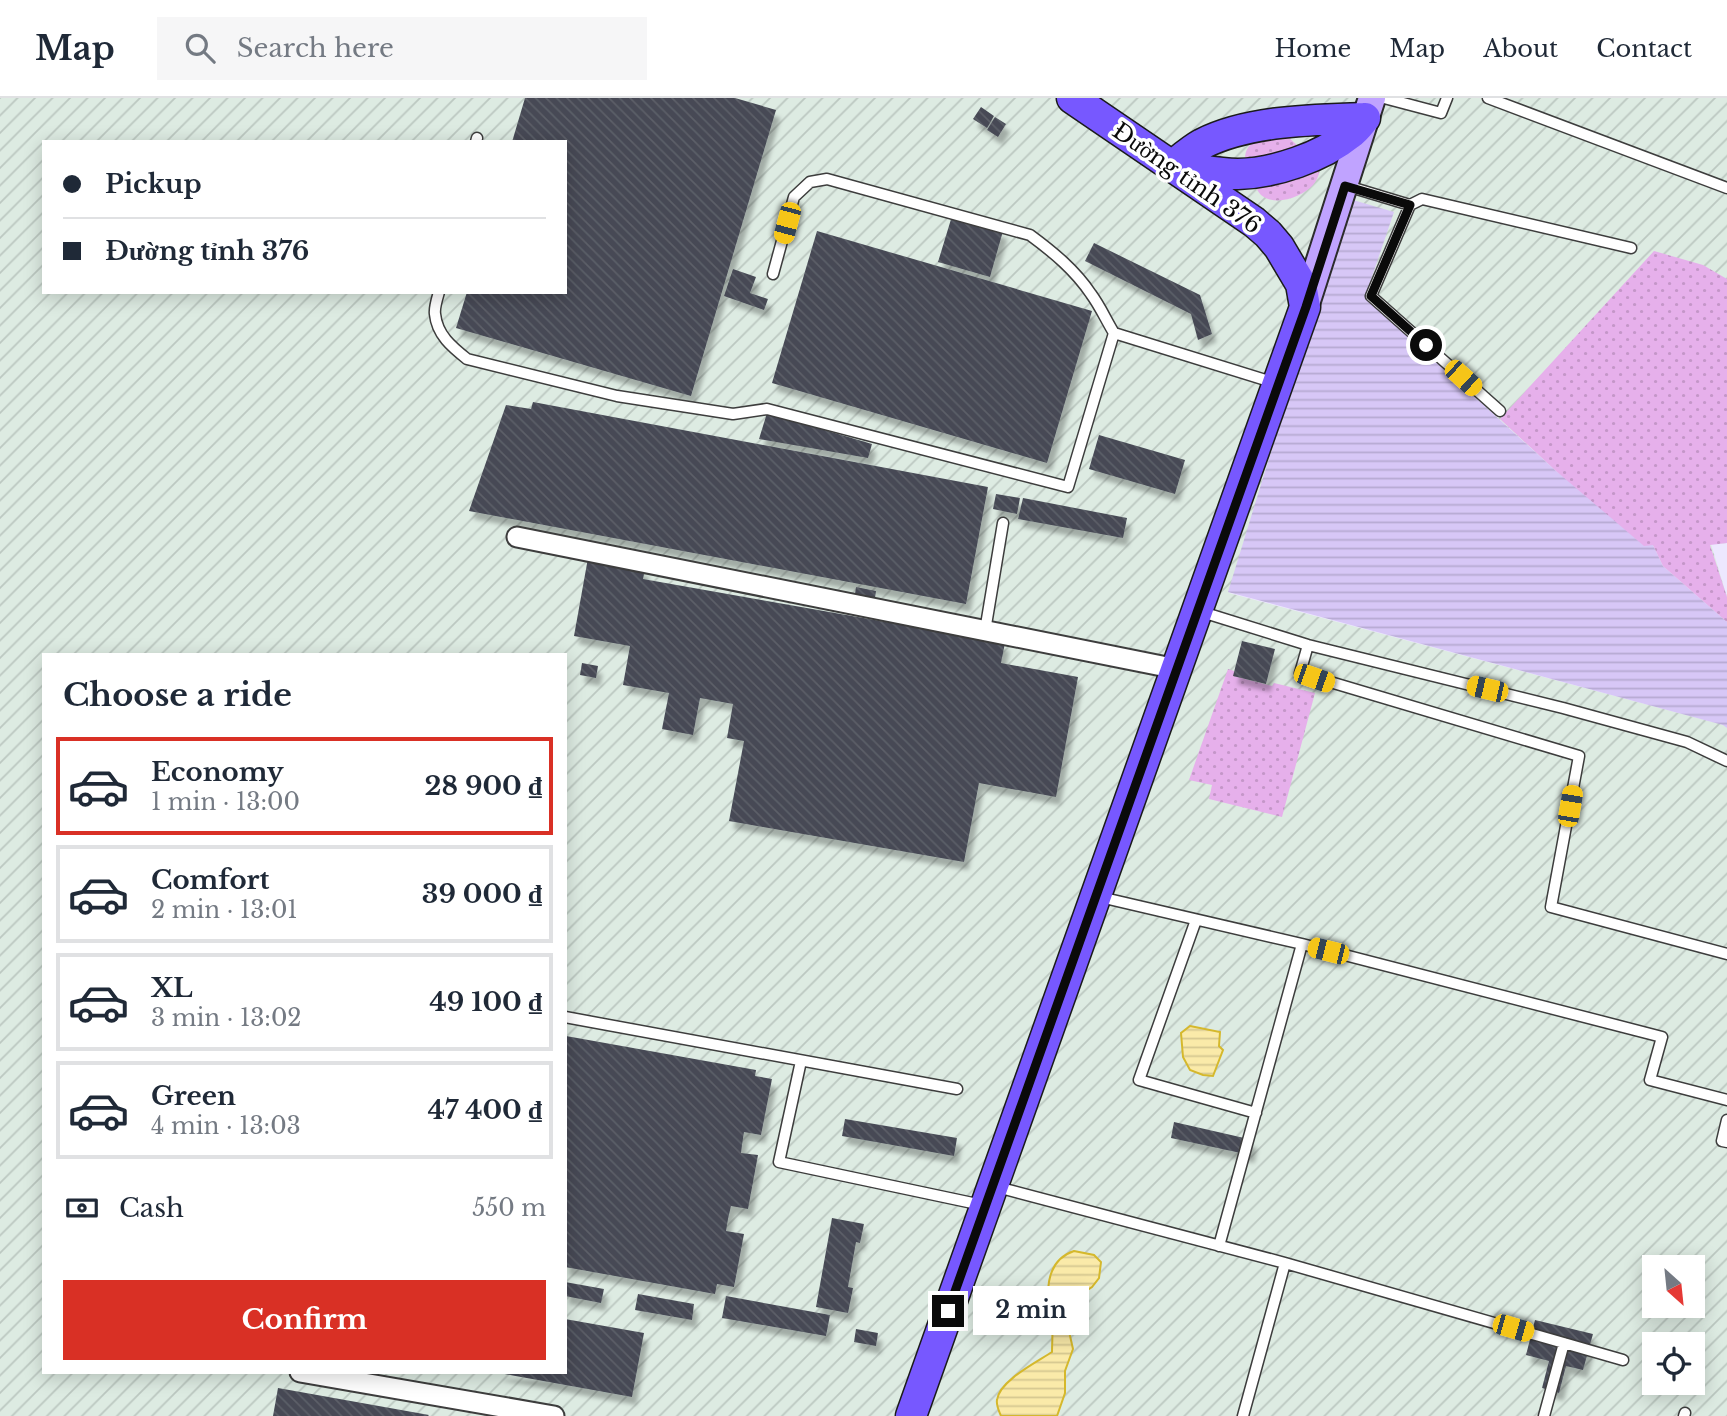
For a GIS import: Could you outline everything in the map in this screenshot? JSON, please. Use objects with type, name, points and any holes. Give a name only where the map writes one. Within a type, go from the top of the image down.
[{"type":"main road","name":"Đường tỉnh 376","points":[[1072,98],[1255,222],[1279,247],[1301,284],[1306,307]]},
{"type":"main road","points":[[1171,167],[1239,174],[1282,166],[1307,158],[1351,134],[1374,105]]},
{"type":"main road","points":[[1171,167],[1201,145],[1229,133],[1311,120],[1374,105]]},
{"type":"main road","points":[[911,1416],[1306,307],[1374,105]]},
{"type":"street","points":[[517,537],[1177,669]]},
{"type":"street","points":[[312,1374],[554,1416]]},
{"type":"lane","points":[[1374,105],[1441,113],[1447,98]]},
{"type":"lane","points":[[1488,98],[1727,188]]},
{"type":"lane","points":[[773,274],[794,197],[810,182],[827,179],[1030,235],[1052,251],[1079,278],[1114,333],[1278,384]]},
{"type":"lane","points":[[1345,186],[1410,205],[1422,200],[1631,248]]},
{"type":"lane","points":[[1410,205],[1371,296],[1500,411]]},
{"type":"lane","points":[[439,294],[434,313],[441,333],[451,346],[467,359],[617,396],[733,414],[767,409],[1068,487],[1114,333]]},
{"type":"lane","points":[[985,631],[1003,523]]},
{"type":"lane","points":[[1198,610],[1308,645],[1594,716],[1687,742],[1727,761]]},
{"type":"lane","points":[[1308,645],[1300,673],[1579,756],[1551,907],[1727,954]]},
{"type":"lane","points":[[1096,897],[1302,944],[1662,1037],[1650,1080],[1727,1100]]},
{"type":"lane","points":[[1196,919],[1139,1080],[1255,1113]]},
{"type":"lane","points":[[1219,1246],[1302,944]]},
{"type":"lane","points":[[567,1017],[957,1089]]},
{"type":"lane","points":[[801,1061],[779,1162],[989,1196],[1219,1246],[1623,1360]]},
{"type":"lane","points":[[1727,1120],[1722,1140],[1727,1142]]},
{"type":"lane","points":[[1243,1416],[1285,1263]]},
{"type":"lane","points":[[1544,1416],[1564,1343]]},
{"type":"shaded area","points":[[0,98],[1727,98],[1727,543],[1711,544],[1727,597],[1727,622],[1663,566],[1653,545],[1644,546],[1556,471],[1364,296],[1394,212],[1229,593],[1724,725],[1727,728],[1727,1416],[0,1416]]},
{"type":"shaded area","points":[[1288,137],[1298,146],[1259,159],[1245,158],[1246,151],[1255,142],[1267,138]]},
{"type":"shaded area","points":[[1321,164],[1313,185],[1288,199],[1267,199],[1255,185]]},
{"type":"shaded area","points":[[1353,200],[1394,212],[1365,297],[1556,471],[1653,545],[1663,566],[1727,622],[1727,728],[1228,592],[1329,263]]},
{"type":"shaded area","points":[[1654,251],[1703,265],[1727,279],[1727,543],[1710,545],[1727,597],[1727,622],[1663,566],[1653,545],[1644,546],[1500,419]]},
{"type":"shaded area","points":[[1228,669],[1234,671],[1234,676],[1315,693],[1282,817],[1209,799],[1212,785],[1189,780]]},
{"type":"shaded area","points":[[1190,1026],[1220,1032],[1219,1046],[1223,1050],[1213,1076],[1190,1070],[1183,1057],[1181,1033]]},
{"type":"shaded area","points":[[1074,1251],[1094,1255],[1101,1262],[1099,1278],[1067,1310],[1073,1349],[1065,1371],[1065,1393],[1057,1416],[1001,1416],[997,1400],[1004,1386],[1052,1352],[1049,1281],[1060,1260]]},
{"type":"building","points":[[525,98],[735,98],[776,110],[691,396],[456,328],[466,294],[567,294],[567,140],[513,140]]},
{"type":"building","points":[[981,107],[994,116],[987,128],[973,119]]},
{"type":"building","points":[[995,117],[1006,124],[998,137],[987,130]]},
{"type":"building","points":[[952,216],[1003,231],[990,277],[938,262]]},
{"type":"building","points":[[817,231],[1092,311],[1047,463],[772,383]]},
{"type":"building","points":[[1094,243],[1200,295],[1212,334],[1198,340],[1191,314],[1085,261]]},
{"type":"building","points":[[733,269],[756,277],[750,293],[768,299],[764,310],[724,296]]},
{"type":"building","points":[[533,402],[988,487],[966,604],[469,511],[506,405],[531,409]]},
{"type":"building","points":[[767,413],[872,444],[868,458],[759,439]]},
{"type":"building","points":[[1099,435],[1185,460],[1175,494],[1089,469]]},
{"type":"building","points":[[996,494],[1020,498],[1017,514],[993,509]]},
{"type":"building","points":[[1023,498],[1127,518],[1123,538],[1018,519]]},
{"type":"building","points":[[588,558],[645,569],[643,579],[1005,643],[1001,663],[1078,677],[1056,797],[979,783],[964,862],[729,821],[744,741],[727,738],[733,704],[700,698],[693,735],[662,729],[669,693],[623,685],[630,646],[574,636]]},
{"type":"building","points":[[856,587],[876,591],[875,598],[855,594]]},
{"type":"building","points":[[1242,641],[1275,649],[1266,684],[1233,676]]},
{"type":"building","points":[[582,663],[598,666],[596,678],[580,675]]},
{"type":"building","points":[[567,1036],[756,1070],[755,1076],[772,1079],[761,1135],[744,1132],[741,1153],[758,1155],[748,1209],[731,1206],[728,1219],[726,1231],[744,1234],[734,1287],[717,1284],[715,1294],[567,1267]]},
{"type":"building","points":[[845,1119],[957,1138],[954,1156],[842,1136]]},
{"type":"building","points":[[1174,1122],[1253,1140],[1250,1155],[1171,1138]]},
{"type":"building","points":[[832,1218],[864,1224],[860,1243],[856,1242],[848,1287],[853,1288],[848,1313],[816,1307]]},
{"type":"building","points":[[567,1282],[604,1289],[601,1303],[567,1296]]},
{"type":"building","points":[[638,1294],[694,1304],[692,1320],[635,1310]]},
{"type":"building","points":[[726,1296],[830,1315],[826,1336],[722,1318]]},
{"type":"building","points":[[567,1319],[644,1333],[632,1397],[505,1374],[567,1374]]},
{"type":"building","points":[[1535,1320],[1593,1334],[1583,1370],[1566,1366],[1559,1393],[1542,1388],[1549,1361],[1526,1355]]},
{"type":"building","points":[[856,1329],[878,1333],[876,1346],[854,1342]]},
{"type":"building","points":[[278,1388],[429,1415],[273,1416]]},
{"type":"route","points":[[948,1311],[1306,307],[1345,186],[1410,205],[1371,296],[1426,345]]}]
